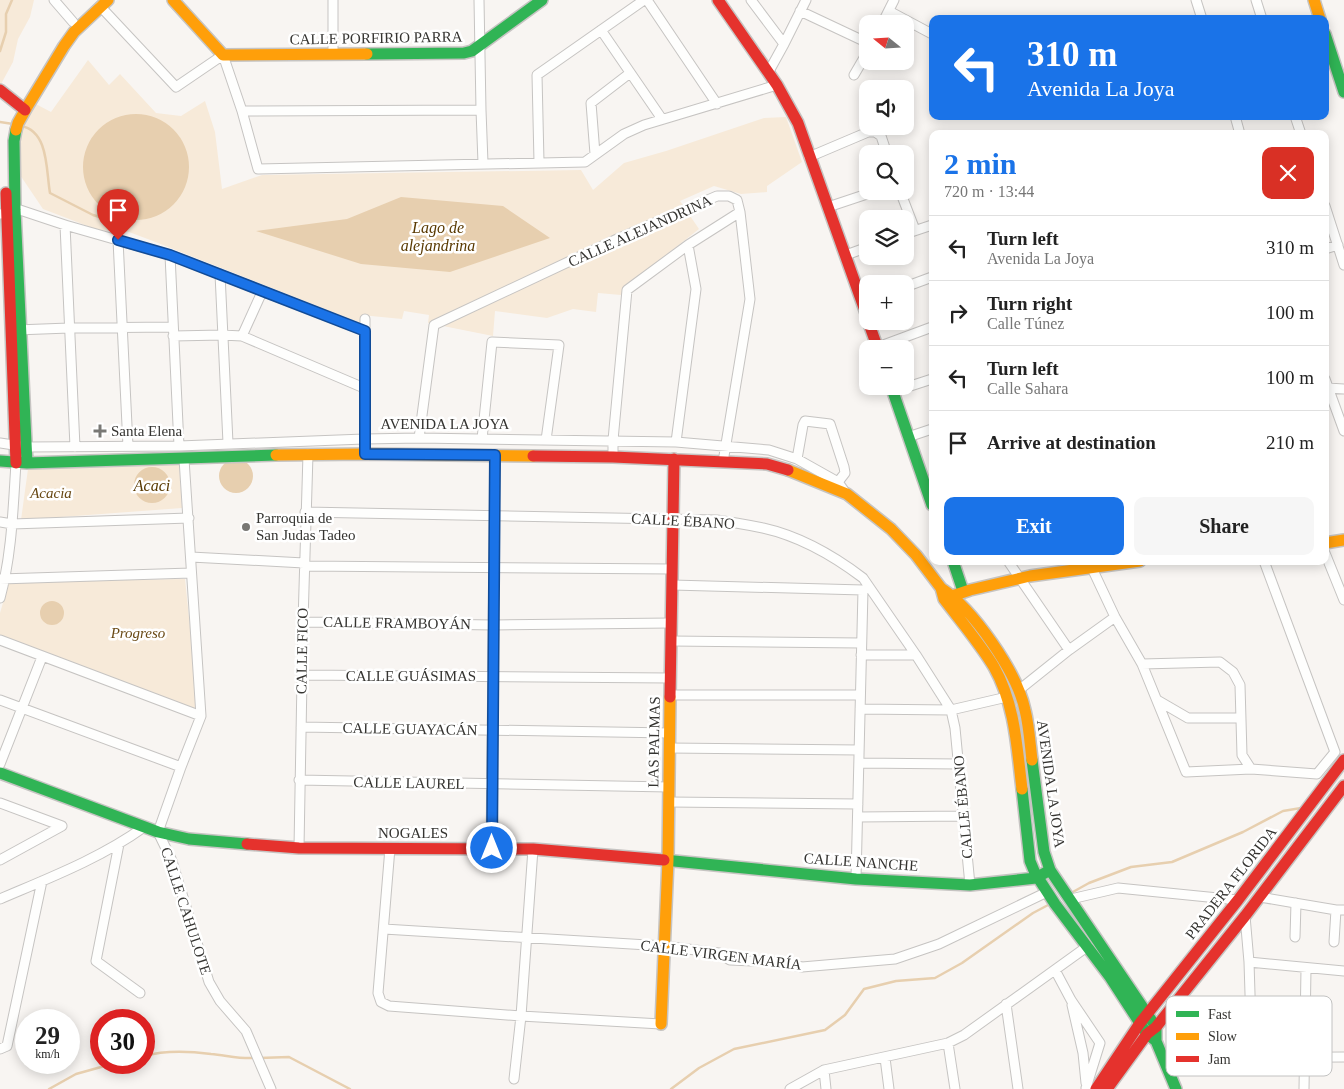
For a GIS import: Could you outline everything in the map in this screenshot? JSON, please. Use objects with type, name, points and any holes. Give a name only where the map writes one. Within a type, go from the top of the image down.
[{"type":"street","points":[[54,0],[73,22]]},
{"type":"street","points":[[173,0],[223,55],[242,111],[258,169],[585,162],[624,134],[644,125],[777,85]]},
{"type":"street","points":[[333,0],[333,54]]},
{"type":"street","points":[[479,0],[483,163]]},
{"type":"street","name":"CALLE PORFIRIO PARRA","points":[[223,55],[464,53],[481,44],[542,0]]},
{"type":"street","points":[[539,162],[537,75],[645,0],[717,104]]},
{"type":"street","points":[[718,0],[777,85],[798,123],[859,288]]},
{"type":"street","points":[[751,0],[784,44]]},
{"type":"street","points":[[768,73],[806,0]]},
{"type":"street","points":[[1196,0],[1201,15]]},
{"type":"street","points":[[1256,0],[1261,15]]},
{"type":"street","points":[[1314,0],[1319,15]]},
{"type":"street","points":[[0,598],[22,463],[16,330],[10,314],[4,263],[11,140],[15,122],[22,107],[73,22],[102,2]]},
{"type":"street","points":[[102,2],[176,87],[223,55]]},
{"type":"street","points":[[22,107],[74,32],[102,2]]},
{"type":"street","points":[[890,4],[929,32]]},
{"type":"street","points":[[800,11],[859,39]]},
{"type":"street","points":[[602,30],[662,120]]},
{"type":"street","points":[[1329,46],[1344,90]]},
{"type":"street","points":[[854,75],[859,66]]},
{"type":"street","points":[[596,154],[591,103],[630,73]]},
{"type":"street","points":[[1,91],[22,107]]},
{"type":"street","points":[[242,111],[481,110]]},
{"type":"street","points":[[809,157],[868,132],[875,132],[881,136],[884,145]]},
{"type":"street","name":"CALLE ALEJANDRINA","points":[[419,438],[434,326],[618,239],[717,196],[729,196],[737,200],[740,212]]},
{"type":"street","points":[[828,207],[859,197]]},
{"type":"street","points":[[903,200],[915,230],[929,226]]},
{"type":"street","points":[[7,212],[20,210],[170,255],[365,331]]},
{"type":"street","points":[[7,212],[10,314]]},
{"type":"street","points":[[613,457],[627,290],[688,245],[740,212],[750,299],[723,462]]},
{"type":"street","points":[[1329,218],[1344,265]]},
{"type":"street","points":[[65,225],[75,447]]},
{"type":"street","points":[[118,240],[128,446]]},
{"type":"street","points":[[676,442],[696,289],[688,245]]},
{"type":"street","points":[[1329,248],[1338,245]]},
{"type":"street","points":[[846,255],[859,250]]},
{"type":"street","points":[[170,255],[179,446]]},
{"type":"street","points":[[220,274],[228,443]]},
{"type":"street","points":[[914,284],[929,278]]},
{"type":"street","points":[[242,336],[262,292]]},
{"type":"street","points":[[365,319],[365,454]]},
{"type":"street","points":[[16,330],[172,326]]},
{"type":"street","points":[[899,340],[929,328]]},
{"type":"street","points":[[173,336],[242,336],[364,388]]},
{"type":"street","points":[[482,439],[492,342],[559,345],[546,440]]},
{"type":"street","points":[[914,383],[929,380]]},
{"type":"street","points":[[1329,385],[1344,389]]},
{"type":"street","points":[[1329,390],[1344,431]]},
{"type":"street","points":[[893,395],[908,437],[928,482]]},
{"type":"street","points":[[797,459],[805,421],[830,424],[845,473],[838,482]]},
{"type":"street","points":[[908,437],[929,430]]},
{"type":"street","name":"AVENIDA LA JOYA","points":[[0,443],[22,446],[75,447],[179,446],[419,438],[613,440],[726,445],[769,450],[797,459],[838,482],[847,494],[891,529],[992,642],[1019,690],[1025,709],[1044,852],[1050,870],[1148,1013],[1153,1034],[1166,1065]]},
{"type":"street","name":"AVENIDA LA JOYA","points":[[0,461],[22,463],[308,454],[495,455],[674,459],[767,464],[794,472],[847,494]]},
{"type":"street","name":"CALLE FICO","points":[[299,848],[305,512],[308,454]]},
{"type":"street","points":[[492,848],[495,455]]},
{"type":"street","name":"CALLE CAHULOTE","points":[[184,459],[201,716],[158,832],[172,861],[209,982],[220,1001],[246,1031],[269,1084]]},
{"type":"street","name":"LAS PALMAS","points":[[661,1024],[668,860],[674,459]]},
{"type":"street","name":"CALLE ÉBANO","points":[[305,512],[717,520],[764,528],[812,546],[863,578],[866,588],[916,655],[951,710],[955,728],[970,885]]},
{"type":"street","points":[[0,522],[12,524],[189,518]]},
{"type":"street","points":[[1329,542],[1344,540]]},
{"type":"street","points":[[191,557],[304,564],[494,569],[672,569]]},
{"type":"street","points":[[1329,563],[1344,600]]},
{"type":"street","points":[[953,565],[950,593],[1085,565]]},
{"type":"street","points":[[1011,565],[1069,650]]},
{"type":"street","points":[[1090,565],[1115,617],[1142,664],[1186,772],[1251,769],[1317,774],[1335,752],[1265,565]]},
{"type":"street","points":[[2,579],[191,573]]},
{"type":"street","points":[[672,585],[866,588],[861,643],[856,879]]},
{"type":"street","name":"AVENIDA LA JOYA","points":[[950,593],[994,668],[1007,697],[1014,721],[1030,861],[1036,878],[1050,899],[1088,946],[1140,1023],[1153,1034]]},
{"type":"street","points":[[1019,690],[1069,650],[1115,617]]},
{"type":"street","name":"CALLE FRAMBOYÁN","points":[[303,622],[671,623]]},
{"type":"street","points":[[0,640],[201,716]]},
{"type":"street","points":[[671,641],[861,643]]},
{"type":"street","points":[[861,655],[916,655]]},
{"type":"street","points":[[0,764],[42,657]]},
{"type":"street","points":[[1142,664],[1220,662],[1233,672],[1240,685],[1242,756],[1251,769]]},
{"type":"street","name":"CALLE GUÁSIMAS","points":[[302,675],[670,678]]},
{"type":"street","points":[[670,695],[860,695]]},
{"type":"street","points":[[860,709],[951,710],[1007,697]]},
{"type":"street","points":[[0,700],[181,767]]},
{"type":"street","points":[[1157,700],[1188,718],[1240,718]]},
{"type":"street","name":"CALLE GUAYACÁN","points":[[301,727],[670,733]]},
{"type":"street","points":[[669,748],[859,750]]},
{"type":"street","name":"PRADERA FLORIDA","points":[[1091,1089],[1344,760]]},
{"type":"street","points":[[859,763],[958,764]]},
{"type":"street","name":"NOGALES","points":[[0,773],[158,832],[189,839],[299,848],[492,848],[668,860]]},
{"type":"street","name":"CALLE LAUREL","points":[[300,780],[669,787]]},
{"type":"street","name":"PRADERA FLORIDA","points":[[1183,996],[1344,786]]},
{"type":"street","points":[[668,802],[858,804]]},
{"type":"street","points":[[0,803],[62,826],[0,860]]},
{"type":"street","points":[[858,817],[963,816]]},
{"type":"street","points":[[0,899],[119,844],[144,827]]},
{"type":"street","points":[[119,844],[96,961],[140,993]]},
{"type":"street","points":[[390,848],[378,993],[381,1002],[389,1006],[661,1024]]},
{"type":"street","points":[[514,1079],[521,1016],[533,850]]},
{"type":"street","name":"CALLE NANCHE","points":[[668,860],[856,879],[970,885],[1036,878],[1050,870]]},
{"type":"street","points":[[0,1050],[8,1046],[42,881]]},
{"type":"street","points":[[1069,896],[1118,888],[1238,900]]},
{"type":"street","points":[[1260,897],[1340,910],[1334,942]]},
{"type":"street","name":"CALLE VIRGEN MARÍA","points":[[384,929],[664,946],[719,953],[730,960],[778,962],[802,967],[895,959],[939,944],[1050,899]]},
{"type":"street","points":[[1294,936],[1296,902]]},
{"type":"street","points":[[1245,916],[1250,996]]},
{"type":"street","points":[[790,1089],[824,1070],[948,1043],[964,1035],[1088,946]]},
{"type":"street","points":[[1249,962],[1306,969],[1344,971]]},
{"type":"street","points":[[1305,996],[1306,969]]},
{"type":"street","points":[[1055,970],[1071,1000],[1100,1043],[1091,1089]]},
{"type":"street","points":[[1071,1000],[1091,1089]]},
{"type":"street","points":[[1006,1004],[1018,1089]]},
{"type":"street","name":"PRADERA FLORIDA","points":[[1107,1089],[1166,1017]]},
{"type":"street","points":[[948,1043],[955,1089]]},
{"type":"street","points":[[885,1058],[889,1089]]},
{"type":"street","points":[[824,1070],[826,1089]]},
{"type":"street","name":"AVENIDA LA JOYA","points":[[1171,1076],[1176,1089]]},
{"type":"street","points":[[1304,1076],[1304,1089]]},
{"type":"green space","points":[[0,0],[34,0],[30,17],[18,39],[13,62],[1,84],[0,83]]},
{"type":"green space","points":[[88,60],[109,85],[120,74],[156,113],[181,116],[205,101],[215,132],[222,189],[262,175],[581,170],[593,190],[624,163],[764,118],[786,117],[802,162],[767,186],[767,192],[741,194],[714,186],[680,201],[699,229],[632,282],[621,295],[598,293],[596,312],[573,309],[547,318],[495,311],[493,336],[428,323],[429,315],[404,311],[402,319],[361,315],[360,323],[129,232],[98,230],[43,209],[18,172],[18,137],[32,102],[51,112]]},
{"type":"green space","name":"Acacia","points":[[179,462],[182,508],[21,520],[28,469]]},
{"type":"green space","name":"Progreso","points":[[185,579],[199,714],[0,636],[0,613],[9,582]]},
{"type":"water","points":[[136,114],[156,118],[174,129],[185,147],[189,167],[185,187],[174,205],[156,216],[136,220],[116,216],[98,205],[87,187],[83,167],[87,147],[98,129],[116,118]]},
{"type":"water","name":"Lago de alejandrina","points":[[401,197],[503,206],[550,238],[450,272],[361,264],[256,231],[347,219]]},
{"type":"water","points":[[236,459],[243,460],[248,464],[252,469],[252,483],[248,488],[243,492],[236,493],[229,492],[224,488],[220,483],[219,476],[220,469],[224,464],[229,460]]},
{"type":"water","name":"Acaci","points":[[152,467],[159,468],[165,472],[169,478],[169,492],[165,498],[159,502],[152,503],[145,502],[139,498],[135,492],[134,485],[135,478],[139,472],[145,468]]},
{"type":"water","points":[[52,601],[61,604],[64,613],[61,622],[52,625],[43,622],[40,613],[43,604]]},
{"type":"waterway","points":[[0,51],[6,32],[6,14],[12,0]]},
{"type":"waterway","points":[[0,122],[13,124]]},
{"type":"waterway","points":[[21,126],[30,129],[37,135],[41,144],[50,193],[93,215],[113,221],[126,218]]},
{"type":"waterway","points":[[1071,893],[1089,883],[1131,867],[1172,862],[1243,832],[1283,811],[1301,808]]},
{"type":"waterway","points":[[671,1089],[699,1068],[734,1049],[825,1030],[845,1015],[864,989],[896,981],[935,978],[962,963],[1033,913],[1050,904]]},
{"type":"waterway","points":[[155,1054],[186,1052],[254,1058]]},
{"type":"waterway","points":[[259,1058],[289,1057],[350,1089]]},
{"type":"waterway","points":[[49,1089],[76,1074],[90,1070]]},
{"type":"traffic: fast","points":[[367,54],[464,53],[472,51],[542,0]]},
{"type":"traffic: fast","points":[[1329,46],[1344,92]]},
{"type":"traffic: fast","points":[[16,130],[14,141],[15,210],[27,463]]},
{"type":"traffic: fast","points":[[894,395],[929,496]]},
{"type":"traffic: fast","points":[[0,461],[27,463],[276,455]]},
{"type":"traffic: fast","points":[[954,565],[963,591]]},
{"type":"traffic: fast","points":[[1032,760],[1044,852],[1050,870],[1156,1027],[1156,1041],[1166,1065]]},
{"type":"traffic: fast","points":[[0,773],[158,832],[189,839],[247,844]]},
{"type":"traffic: fast","points":[[1022,789],[1030,861],[1035,873],[1055,904],[1110,977],[1147,1034],[1156,1041]]},
{"type":"traffic: fast","points":[[664,860],[856,879],[970,885],[1036,878],[1050,870]]},
{"type":"traffic: fast","points":[[1171,1076],[1176,1089]]},
{"type":"traffic: slow","points":[[16,130],[27,107],[64,46],[74,32],[108,0]]},
{"type":"traffic: slow","points":[[173,0],[223,55],[367,54]]},
{"type":"traffic: slow","points":[[1314,0],[1319,15]]},
{"type":"traffic: slow","points":[[276,455],[533,456]]},
{"type":"traffic: slow","points":[[788,470],[847,494],[891,529],[916,555],[941,588],[944,599],[983,650],[1001,681],[1007,696],[1014,726],[1022,789]]},
{"type":"traffic: slow","points":[[1329,542],[1344,540]]},
{"type":"traffic: slow","points":[[946,598],[970,590],[1030,576],[1111,565]]},
{"type":"traffic: slow","points":[[941,588],[980,626],[1013,678],[1025,710],[1032,760]]},
{"type":"traffic: slow","points":[[661,1024],[668,860],[670,697]]},
{"type":"traffic: jam","points":[[718,0],[777,85],[798,123],[859,294]]},
{"type":"traffic: jam","points":[[0,90],[25,110]]},
{"type":"traffic: jam","points":[[6,193],[16,463]]},
{"type":"traffic: jam","points":[[871,330],[875,340]]},
{"type":"traffic: jam","points":[[533,456],[613,457],[767,464],[788,470]]},
{"type":"traffic: jam","points":[[670,697],[674,459]]},
{"type":"traffic: jam","points":[[1096,1089],[1140,1023],[1238,900],[1344,760]]},
{"type":"traffic: jam","points":[[1181,996],[1245,916],[1344,786]]},
{"type":"traffic: jam","points":[[247,844],[299,848],[533,849],[664,860]]},
{"type":"traffic: jam","points":[[1107,1089],[1147,1034],[1156,1027],[1166,1015]]},
{"type":"place","name":"Santa Elena","points":[[100,431]]},
{"type":"place","name":"Parroquia de San Judas Tadeo","points":[[246,527]]},
{"type":"route","points":[[118,240],[170,255],[365,331],[365,454],[495,455],[492,848]]}]
